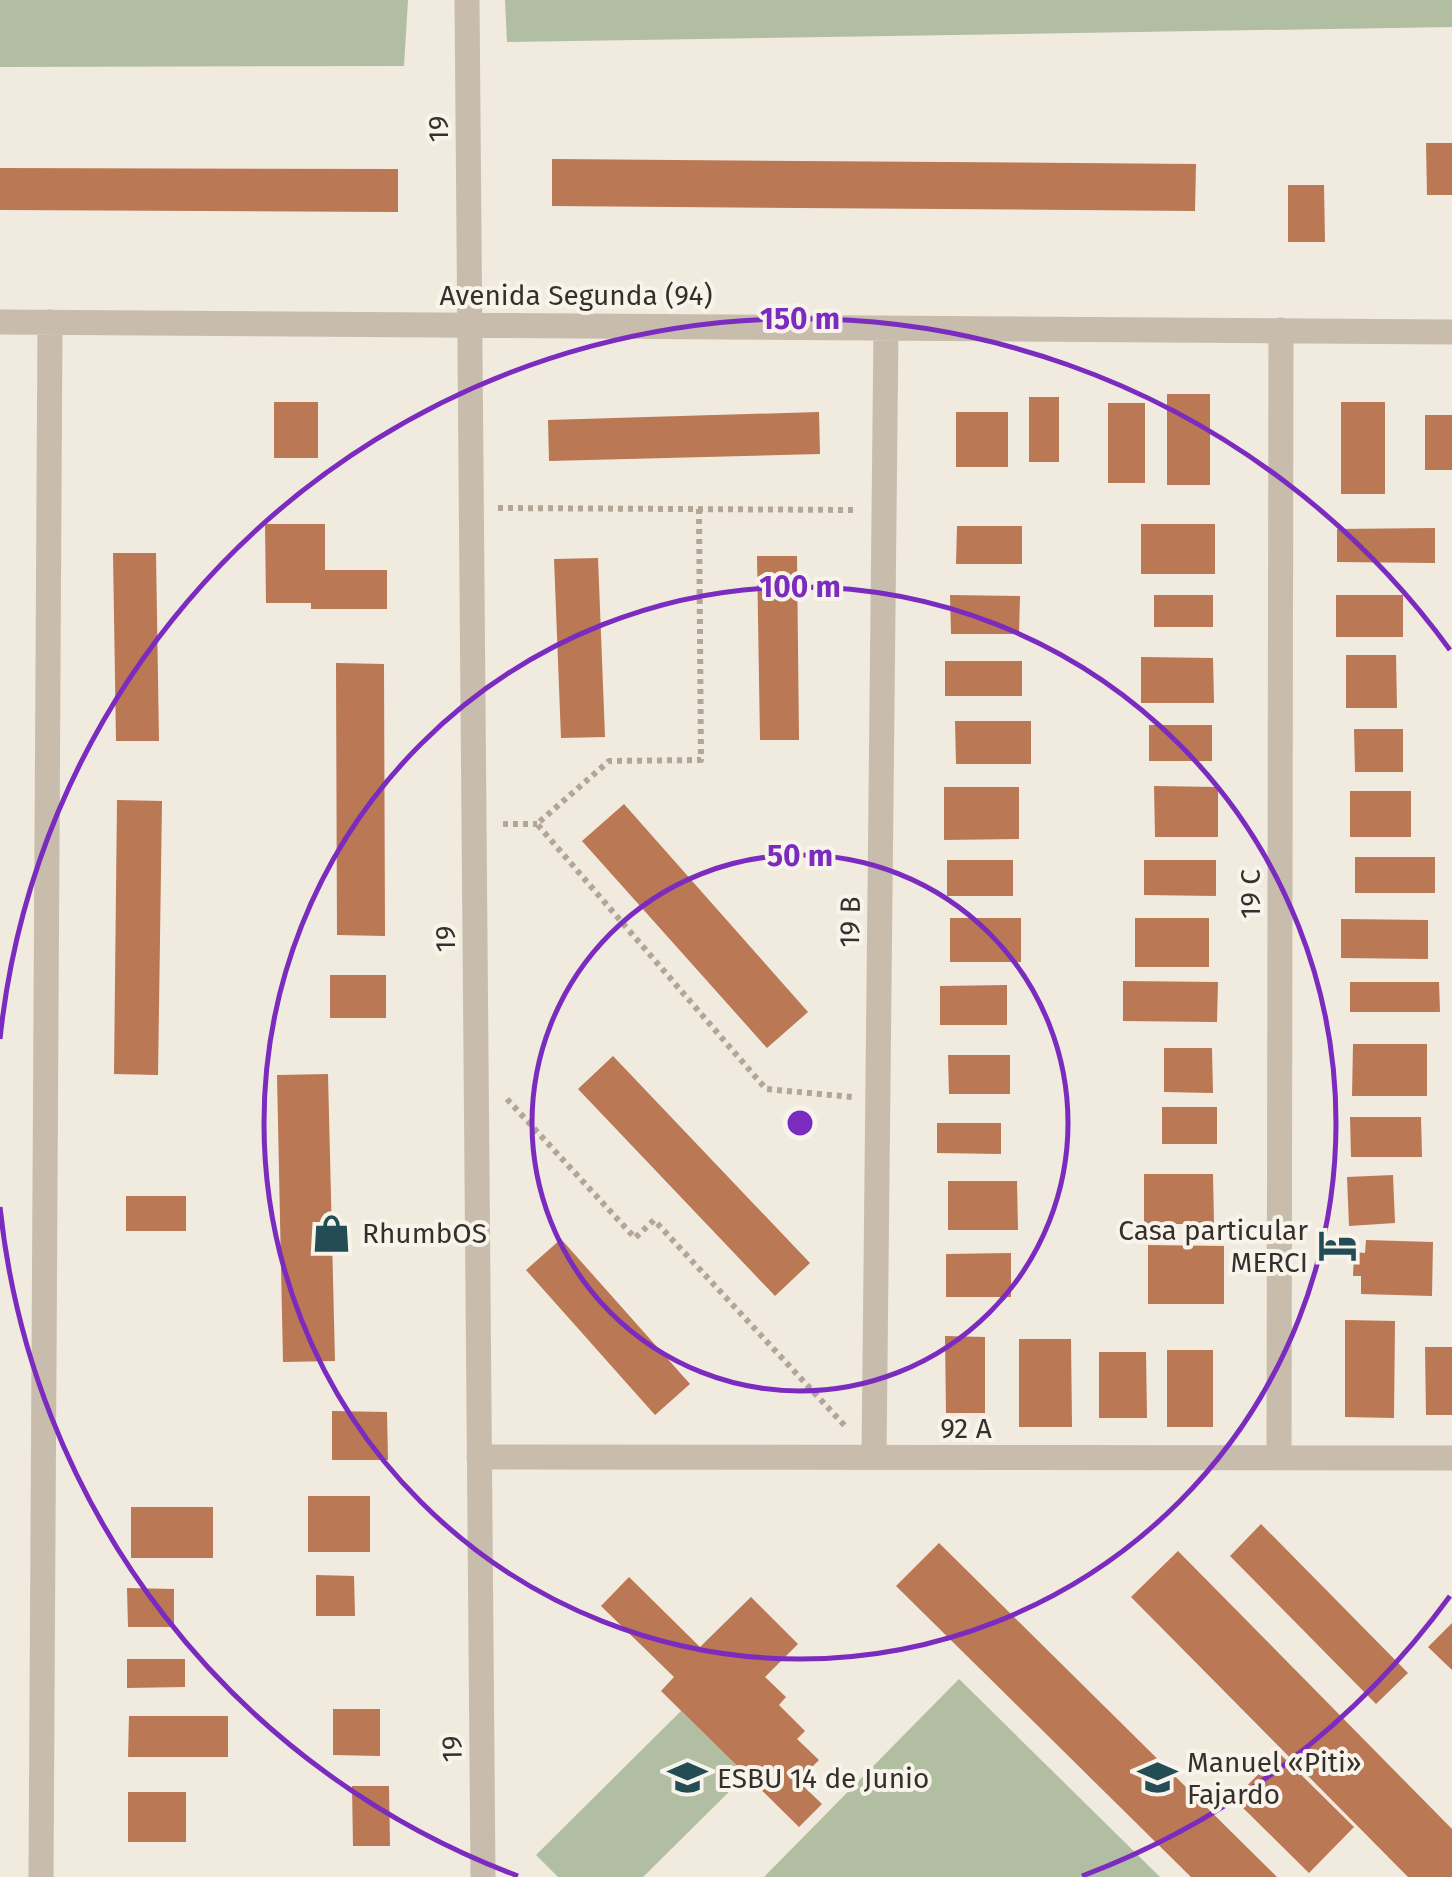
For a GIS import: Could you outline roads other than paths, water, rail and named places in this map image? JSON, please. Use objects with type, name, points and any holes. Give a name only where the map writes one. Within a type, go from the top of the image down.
[{"type":"street","name":"19","points":[[468,0],[483,1877]]},
{"type":"street","name":"Avenida Segunda (94)","points":[[0,322],[1452,332]]},
{"type":"street","points":[[40,1877],[50,322]]},
{"type":"street","name":"19 B","points":[[874,1458],[886,328]]},
{"type":"street","name":"19 C","points":[[1280,1458],[1281,330]]},
{"type":"street","name":"92 A","points":[[479,1457],[1452,1458]]},
{"type":"place","name":"RhumbOS","points":[[332,1233]]},
{"type":"place","name":"Casa particular MERCI","points":[[1338,1246]]},
{"type":"place","name":"ESBU 14 de Junio","points":[[687,1778]]},
{"type":"place","name":"Manuel «Piti» Fajardo","points":[[1157,1778]]}]
